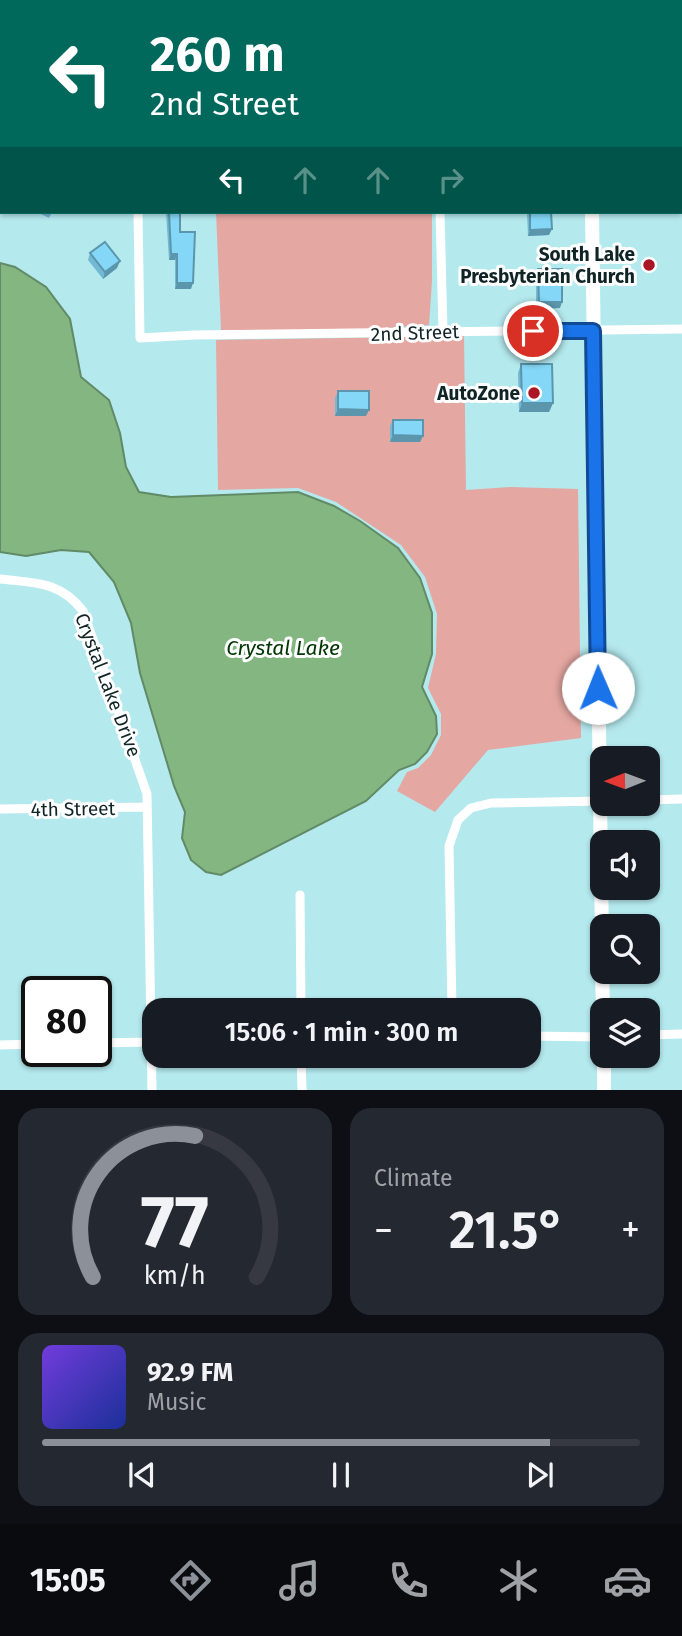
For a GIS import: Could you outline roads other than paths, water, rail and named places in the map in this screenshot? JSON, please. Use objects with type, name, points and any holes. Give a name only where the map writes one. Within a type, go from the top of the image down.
[{"type":"highway","points":[[592,214],[600,746]]},
{"type":"highway","points":[[601,816],[602,914]]},
{"type":"highway","points":[[604,1068],[604,1090]]},
{"type":"street","name":"2nd Street","points":[[138,214],[140,338],[682,329]]},
{"type":"street","points":[[440,214],[443,332]]},
{"type":"street","name":"Crystal Lake Drive","points":[[0,579],[50,585],[66,594],[83,611],[134,751],[147,794],[152,998]]},
{"type":"street","points":[[660,800],[682,799]]},
{"type":"street","points":[[452,998],[449,846],[458,820],[471,808],[491,803],[590,801]]},
{"type":"street","name":"4th Street","points":[[0,809],[147,807]]},
{"type":"street","points":[[300,895],[301,998]]},
{"type":"street","points":[[660,1035],[682,1034]]},
{"type":"street","points":[[541,1036],[590,1037]]},
{"type":"street","points":[[112,1043],[142,1042]]},
{"type":"street","points":[[0,1045],[21,1044]]},
{"type":"street","name":"Crystal Lake Drive","points":[[152,1068],[152,1090]]},
{"type":"street","points":[[301,1068],[302,1090]]},
{"type":"water","name":"Crystal Lake","points":[[0,263],[15,267],[46,287],[70,319],[81,377],[109,400],[120,433],[126,467],[139,492],[171,497],[298,492],[334,506],[360,521],[398,548],[420,578],[432,613],[432,654],[422,687],[436,716],[437,734],[427,752],[415,764],[399,770],[366,801],[221,875],[206,872],[191,860],[182,838],[185,812],[174,786],[140,673],[131,623],[114,582],[89,552],[61,550],[26,556],[0,552]]},
{"type":"place","name":"South Lake Presbyterian Church","points":[[649,265]]},
{"type":"place","name":"AutoZone","points":[[534,393]]}]
